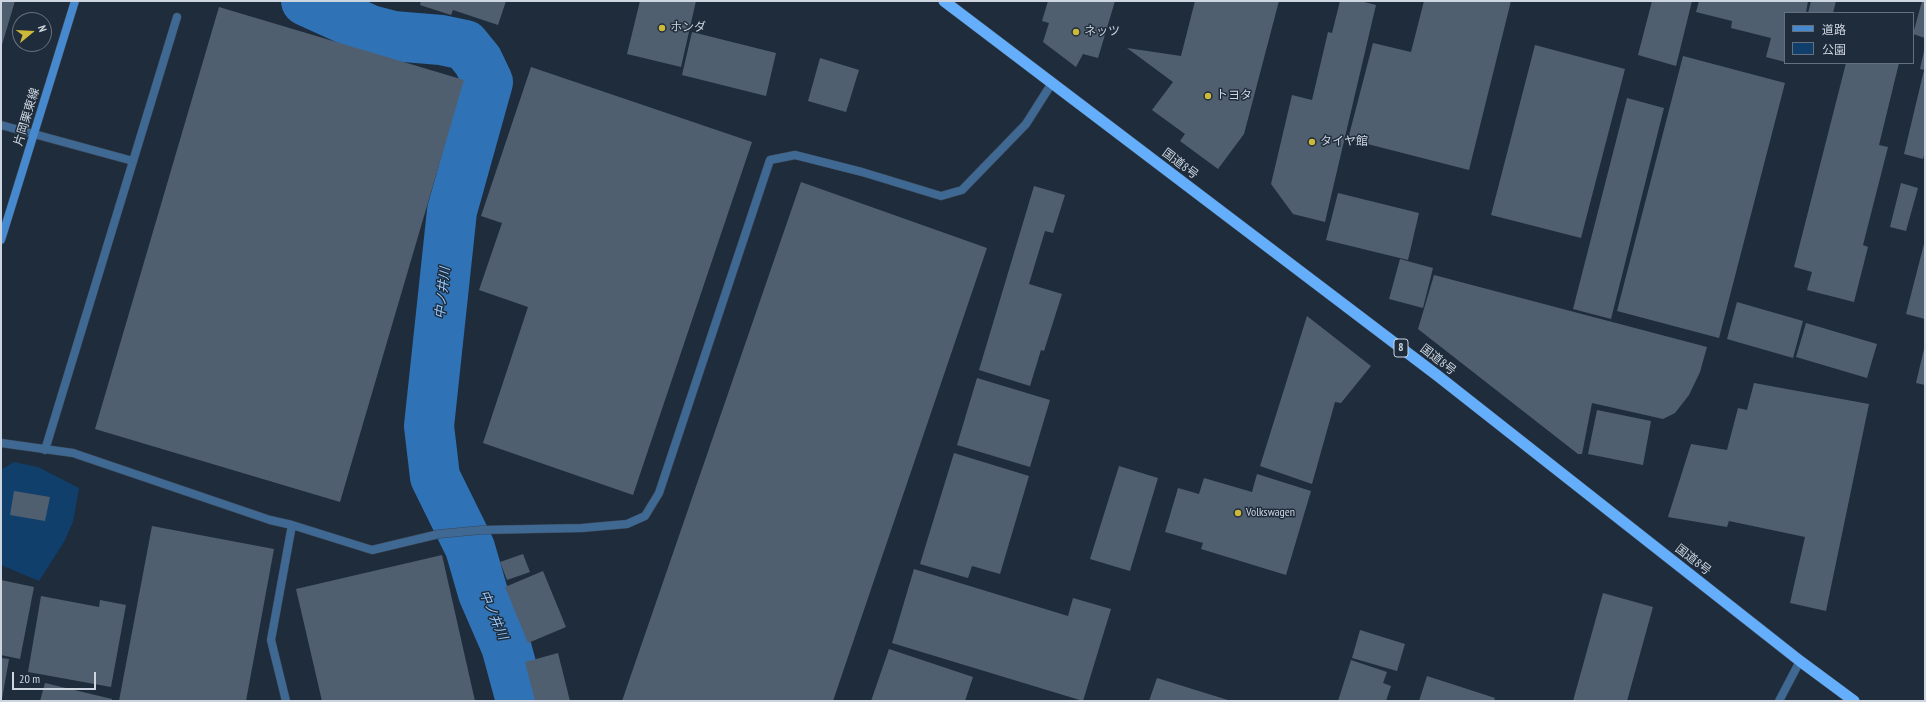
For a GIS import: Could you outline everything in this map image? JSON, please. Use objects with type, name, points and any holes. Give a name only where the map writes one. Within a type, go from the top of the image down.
[{"type":"highway","name":"国道8号","points":[[944,1],[1438,376],[1800,661],[1854,701]]},
{"type":"main road","name":"片岡栗東線","points":[[1,240],[75,1]]},
{"type":"street","points":[[45,450],[177,17]]},
{"type":"street","points":[[1,443],[73,454],[270,520],[292,525],[372,550],[439,534],[480,530],[627,524],[644,516],[659,493],[770,160],[795,155],[862,172],[941,196],[962,190],[1026,124],[1052,83]]},
{"type":"street","points":[[1,125],[133,161]]},
{"type":"street","points":[[286,701],[271,640],[292,525]]},
{"type":"street","points":[[1779,701],[1800,661]]},
{"type":"green space","points":[[14,462],[38,467],[79,488],[73,522],[64,542],[39,581],[1,565],[1,470]]},
{"type":"building","points":[[1,1],[15,1],[1,48]]},
{"type":"building","points":[[421,1],[506,1],[498,25],[453,10],[451,15],[420,5]]},
{"type":"building","name":"ホンダ","points":[[640,1],[696,1],[681,67],[627,54]]},
{"type":"building","name":"ネッツ","points":[[1048,1],[1115,1],[1098,58],[1083,54],[1076,67],[1043,42],[1049,23],[1042,21]]},
{"type":"building","name":"トヨタ","points":[[1195,1],[1279,1],[1244,134],[1218,169],[1180,141],[1185,134],[1152,110],[1173,82],[1127,48],[1181,56]]},
{"type":"building","name":"タイヤ館","points":[[1340,1],[1360,1],[1376,5],[1325,222],[1293,214],[1271,184],[1292,95],[1312,100],[1328,32],[1332,33]]},
{"type":"building","points":[[1424,1],[1511,1],[1469,170],[1348,139],[1373,43],[1411,52]]},
{"type":"building","points":[[1652,1],[1692,1],[1676,66],[1638,55]]},
{"type":"building","points":[[1699,1],[1808,1],[1806,12],[1784,12],[1784,62],[1766,57],[1771,38],[1731,28],[1732,21],[1696,12]]},
{"type":"building","points":[[1811,1],[1836,1],[1833,12],[1808,12]]},
{"type":"building","points":[[1922,1],[1925,1],[1925,38],[1914,34]]},
{"type":"building","points":[[219,7],[464,80],[340,502],[95,429]]},
{"type":"building","points":[[692,32],[776,53],[766,96],[682,75]]},
{"type":"building","points":[[1535,45],[1625,69],[1581,238],[1491,215]]},
{"type":"building","points":[[1924,51],[1925,151],[1923,159],[1904,154],[1924,70],[1920,69]]},
{"type":"building","points":[[1683,56],[1785,83],[1719,338],[1617,311]]},
{"type":"building","points":[[820,58],[859,70],[846,112],[808,101]]},
{"type":"building","points":[[1846,64],[1899,64],[1879,145],[1888,147],[1863,245],[1868,247],[1854,302],[1807,290],[1812,272],[1794,267]]},
{"type":"building","points":[[531,67],[752,142],[633,495],[483,443],[528,307],[479,290],[502,223],[481,216]]},
{"type":"building","points":[[1627,98],[1664,108],[1611,319],[1573,309]]},
{"type":"building","points":[[801,182],[987,248],[833,701],[622,701]]},
{"type":"building","points":[[1901,183],[1918,188],[1906,231],[1890,227]]},
{"type":"building","points":[[1034,186],[1065,195],[1053,233],[1045,231],[1029,284],[1062,294],[1044,351],[1041,350],[1030,386],[979,370]]},
{"type":"building","points":[[1338,193],[1419,213],[1408,260],[1326,240]]},
{"type":"building","points":[[1925,244],[1925,319],[1906,314]]},
{"type":"building","points":[[1400,259],[1433,268],[1423,308],[1389,299]]},
{"type":"building","points":[[1434,275],[1707,347],[1700,372],[1689,395],[1675,413],[1663,419],[1592,403],[1582,454],[1578,454],[1418,329]]},
{"type":"building","points":[[1737,302],[1803,321],[1793,358],[1727,339]]},
{"type":"building","name":"Volkswagen","points":[[1307,316],[1371,366],[1341,403],[1335,402],[1312,484],[1260,466]]},
{"type":"building","points":[[1806,323],[1877,344],[1867,378],[1796,357]]},
{"type":"building","points":[[1925,349],[1925,385],[1916,383]]},
{"type":"building","points":[[977,378],[1050,400],[1030,467],[957,445]]},
{"type":"building","points":[[1754,383],[1869,404],[1826,611],[1790,603],[1805,537],[1729,521],[1727,527],[1668,517],[1691,444],[1727,450],[1738,408],[1747,410]]},
{"type":"building","points":[[1597,410],[1651,421],[1643,465],[1588,454]]},
{"type":"building","points":[[954,453],[1029,476],[1000,574],[972,566],[968,578],[920,564]]},
{"type":"building","points":[[1119,466],[1158,478],[1130,571],[1090,559]]},
{"type":"building","name":"Volkswagen","points":[[1257,474],[1311,491],[1286,575],[1201,549],[1203,543],[1165,532],[1178,488],[1199,494],[1204,478],[1252,492]]},
{"type":"building","points":[[14,491],[50,497],[45,521],[10,515]]},
{"type":"building","points":[[152,526],[274,549],[246,701],[119,701]]},
{"type":"building","points":[[523,554],[530,572],[507,580],[500,562]]},
{"type":"building","points":[[442,555],[475,701],[322,701],[296,589]]},
{"type":"building","points":[[914,569],[1068,616],[1073,598],[1111,609],[1083,701],[892,643]]},
{"type":"building","points":[[543,571],[566,627],[528,643],[505,587]]},
{"type":"building","points":[[1,580],[34,587],[20,659],[1,655]]},
{"type":"building","points":[[1603,593],[1653,607],[1627,701],[1573,701]]},
{"type":"building","points":[[41,596],[99,607],[100,600],[126,605],[111,687],[28,672]]},
{"type":"building","points":[[1360,630],[1405,644],[1397,671],[1352,658]]},
{"type":"building","points":[[889,649],[973,677],[965,701],[871,701]]},
{"type":"building","points":[[558,653],[570,701],[535,701],[525,662]]},
{"type":"building","points":[[1,658],[9,659],[2,699],[1,699]]},
{"type":"building","points":[[1351,660],[1387,672],[1383,683],[1391,686],[1386,701],[1338,701]]},
{"type":"building","points":[[1427,676],[1495,698],[1494,701],[1419,701]]},
{"type":"building","points":[[1157,678],[1231,701],[1149,701]]},
{"type":"building","points":[[45,683],[112,699],[112,701],[40,701]]},
{"type":"waterway","name":"中ノ井川","points":[[306,1],[370,30],[393,36],[441,40],[465,45],[478,61],[488,82],[452,211],[429,426],[435,477],[470,548],[483,593],[506,646],[521,701]]},
{"type":"place","name":"ホンダ","points":[[662,28]]},
{"type":"place","name":"ネッツ","points":[[1076,32]]},
{"type":"place","name":"トヨタ","points":[[1208,96]]},
{"type":"place","name":"タイヤ館","points":[[1312,142]]},
{"type":"place","name":"Volkswagen","points":[[1238,513]]}]
